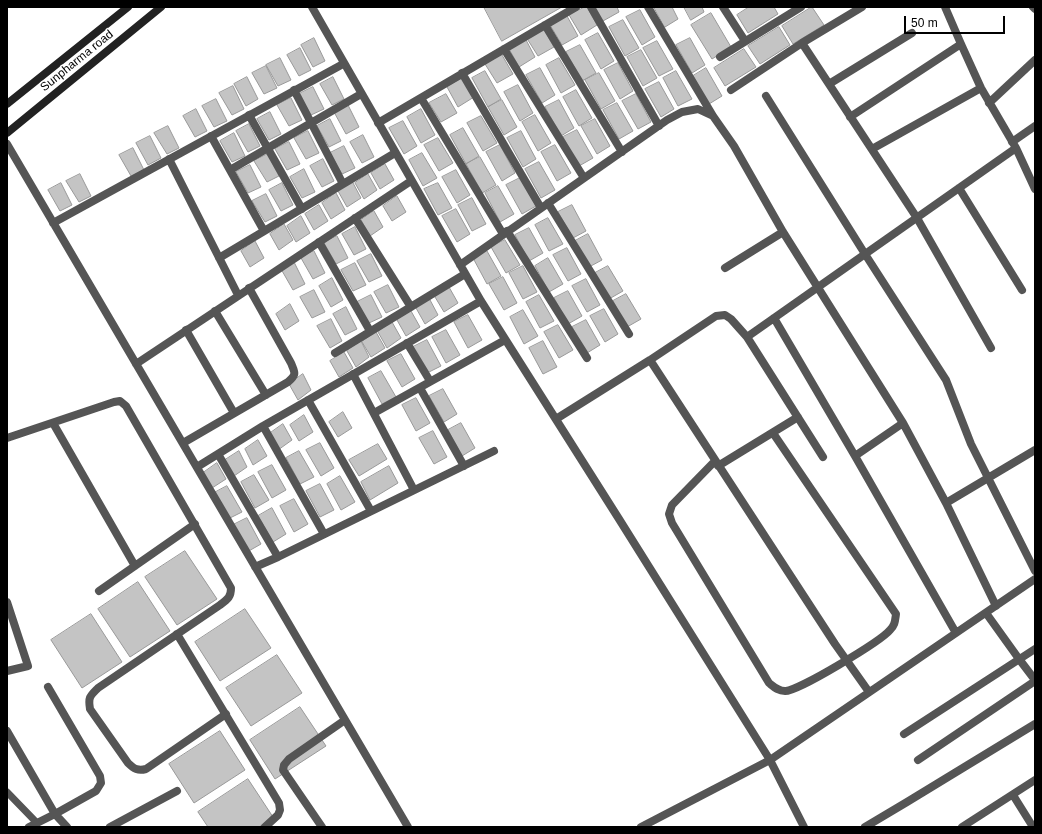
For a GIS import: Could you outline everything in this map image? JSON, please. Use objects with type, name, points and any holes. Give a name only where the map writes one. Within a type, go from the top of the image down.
[{"type":"street","name":"Sunpharma road","points":[[7,104],[128,7]]},
{"type":"street","name":"Sunpharma road","points":[[7,133],[162,7]]},
{"type":"street","points":[[312,7],[343,64],[481,301],[770,760],[804,827]]},
{"type":"street","points":[[378,123],[576,7]]},
{"type":"street","points":[[592,7],[658,126]]},
{"type":"street","points":[[648,7],[713,116],[734,146],[783,232],[903,423],[946,503],[996,606]]},
{"type":"street","points":[[723,7],[745,41]]},
{"type":"street","points":[[720,57],[801,7]]},
{"type":"street","points":[[731,90],[802,43],[862,7]]},
{"type":"street","points":[[946,7],[981,88],[1014,145],[1034,186]]},
{"type":"street","points":[[545,25],[622,152]]},
{"type":"street","points":[[829,84],[912,34]]},
{"type":"street","points":[[802,43],[917,218],[991,348]]},
{"type":"street","points":[[850,116],[961,44]]},
{"type":"street","points":[[504,49],[584,178]]},
{"type":"street","points":[[989,102],[1034,62]]},
{"type":"street","points":[[53,223],[343,64]]},
{"type":"street","points":[[462,74],[544,205],[629,334]]},
{"type":"street","points":[[872,149],[981,88]]},
{"type":"street","points":[[294,90],[344,184]]},
{"type":"street","points":[[230,170],[361,94]]},
{"type":"street","points":[[766,96],[946,380],[971,444],[1035,571]]},
{"type":"street","points":[[421,98],[505,233],[587,358]]},
{"type":"street","points":[[460,265],[667,120],[682,112],[698,109],[713,116]]},
{"type":"street","points":[[249,115],[302,209]]},
{"type":"street","points":[[747,337],[959,188],[1014,145],[1035,126]]},
{"type":"street","points":[[211,136],[264,231]]},
{"type":"street","points":[[7,144],[408,827]]},
{"type":"street","points":[[219,258],[395,153]]},
{"type":"street","points":[[169,159],[238,295]]},
{"type":"street","points":[[136,364],[411,181]]},
{"type":"street","points":[[959,188],[1022,290]]},
{"type":"street","points":[[355,218],[412,306]]},
{"type":"street","points":[[725,268],[783,232]]},
{"type":"street","points":[[319,242],[370,331]]},
{"type":"street","points":[[335,353],[465,274]]},
{"type":"street","points":[[183,443],[288,382],[294,377],[295,372],[249,288]]},
{"type":"street","points":[[197,467],[263,426],[481,301]]},
{"type":"street","points":[[215,311],[266,395]]},
{"type":"street","points":[[556,419],[650,360],[716,316],[725,315],[731,319],[747,337],[823,457]]},
{"type":"street","points":[[774,318],[956,633]]},
{"type":"street","points":[[186,330],[234,413]]},
{"type":"street","points":[[374,413],[505,340]]},
{"type":"street","points":[[407,343],[430,382]]},
{"type":"street","points":[[650,360],[717,464],[869,692]]},
{"type":"street","points":[[353,374],[414,490]]},
{"type":"street","points":[[420,388],[464,466]]},
{"type":"street","points":[[308,400],[371,511]]},
{"type":"street","points":[[7,438],[114,402],[120,401],[126,406],[231,588],[231,594],[227,600],[220,605],[98,688],[91,694],[89,700],[90,708],[128,763],[140,771],[146,769],[226,714]]},
{"type":"street","points":[[773,433],[896,614],[895,624],[889,632],[847,661],[786,692],[778,690],[769,682],[672,523],[669,514],[672,505],[717,464],[773,433],[798,417]]},
{"type":"street","points":[[53,422],[135,566]]},
{"type":"street","points":[[855,456],[903,423]]},
{"type":"street","points":[[263,426],[324,534]]},
{"type":"street","points":[[946,503],[1035,450]]},
{"type":"street","points":[[255,567],[494,451]]},
{"type":"street","points":[[218,454],[278,557]]},
{"type":"street","points":[[100,591],[194,524]]},
{"type":"street","points":[[641,827],[770,760],[1035,579]]},
{"type":"street","points":[[7,602],[28,666],[7,671]]},
{"type":"street","points":[[918,760],[1035,681],[986,613]]},
{"type":"street","points":[[177,634],[279,803],[280,810],[278,815],[265,827]]},
{"type":"street","points":[[904,734],[1035,649]]},
{"type":"street","points":[[29,827],[96,791],[101,783],[100,776],[48,687]]},
{"type":"street","points":[[322,827],[283,770],[284,765],[289,759],[345,720]]},
{"type":"street","points":[[865,827],[1035,724]]},
{"type":"street","points":[[7,731],[55,814],[67,827]]},
{"type":"street","points":[[963,827],[1035,780]]},
{"type":"street","points":[[110,827],[177,791]]},
{"type":"street","points":[[1013,795],[1033,827]]},
{"type":"lane","points":[[7,792],[37,823]]},
{"type":"building","points":[[484,7],[562,7],[502,41]]},
{"type":"building","points":[[587,7],[597,25],[581,35],[569,15]]},
{"type":"building","points":[[595,7],[617,7],[619,12],[603,21]]},
{"type":"building","points":[[654,7],[672,7],[678,19],[665,27]]},
{"type":"building","points":[[684,7],[702,7],[704,12],[691,20]]},
{"type":"building","points":[[749,7],[774,7],[778,14],[748,33],[737,15]]},
{"type":"building","points":[[812,7],[824,25],[793,44],[782,26]]},
{"type":"building","points":[[640,10],[655,37],[642,45],[626,17]]},
{"type":"building","points":[[711,13],[731,47],[712,59],[691,25]]},
{"type":"building","points":[[567,16],[578,36],[562,45],[550,25]]},
{"type":"building","points":[[623,20],[639,48],[625,56],[609,27]]},
{"type":"building","points":[[779,27],[790,45],[760,64],[748,46]]},
{"type":"building","points":[[543,28],[554,47],[538,56],[526,37]]},
{"type":"building","points":[[598,33],[614,61],[601,69],[585,40]]},
{"type":"building","points":[[314,38],[325,61],[313,67],[301,45]]},
{"type":"building","points":[[525,38],[535,57],[519,67],[508,47]]},
{"type":"building","points":[[690,38],[705,65],[692,73],[676,45]]},
{"type":"building","points":[[657,41],[673,69],[659,76],[643,48]]},
{"type":"building","points":[[580,45],[596,73],[582,81],[566,52]]},
{"type":"building","points":[[300,48],[311,70],[299,76],[287,55]]},
{"type":"building","points":[[744,49],[756,67],[725,86],[714,68]]},
{"type":"building","points":[[641,50],[657,78],[643,86],[627,57]]},
{"type":"building","points":[[502,55],[513,74],[497,83],[485,64]]},
{"type":"building","points":[[280,58],[291,80],[278,86],[266,65]]},
{"type":"building","points":[[559,58],[575,85],[561,93],[546,65]]},
{"type":"building","points":[[618,63],[633,91],[620,99],[604,70]]},
{"type":"building","points":[[266,66],[277,88],[264,94],[252,73]]},
{"type":"building","points":[[540,68],[555,95],[542,103],[526,75]]},
{"type":"building","points":[[706,68],[722,96],[709,104],[693,76]]},
{"type":"building","points":[[485,71],[501,99],[488,107],[472,78]]},
{"type":"building","points":[[676,71],[692,99],[678,106],[663,78]]},
{"type":"building","points":[[599,73],[615,101],[601,109],[585,80]]},
{"type":"building","points":[[247,77],[258,99],[246,106],[234,84]]},
{"type":"building","points":[[333,77],[344,99],[332,105],[320,84]]},
{"type":"building","points":[[463,78],[474,97],[458,107],[447,87]]},
{"type":"building","points":[[659,82],[674,109],[661,117],[645,89]]},
{"type":"building","points":[[518,85],[533,113],[520,121],[504,92]]},
{"type":"building","points":[[233,86],[244,109],[232,115],[219,93]]},
{"type":"building","points":[[313,87],[324,109],[311,115],[299,94]]},
{"type":"building","points":[[576,90],[592,118],[579,126],[563,97]]},
{"type":"building","points":[[446,94],[457,113],[441,122],[429,103]]},
{"type":"building","points":[[636,94],[651,122],[638,129],[622,101]]},
{"type":"building","points":[[291,98],[302,120],[289,126],[277,105]]},
{"type":"building","points":[[216,99],[227,121],[214,127],[202,106]]},
{"type":"building","points":[[502,100],[517,127],[504,135],[488,107]]},
{"type":"building","points":[[559,100],[574,128],[561,136],[545,107]]},
{"type":"building","points":[[617,103],[633,131],[619,139],[603,110]]},
{"type":"building","points":[[348,105],[359,127],[346,134],[334,112]]},
{"type":"building","points":[[196,109],[207,131],[195,137],[183,116]]},
{"type":"building","points":[[421,109],[435,135],[421,143],[407,117]]},
{"type":"building","points":[[270,112],[281,134],[269,140],[257,119]]},
{"type":"building","points":[[535,115],[551,143],[538,151],[522,122]]},
{"type":"building","points":[[481,116],[497,143],[483,151],[467,123]]},
{"type":"building","points":[[330,119],[341,141],[329,147],[317,126]]},
{"type":"building","points":[[595,119],[610,146],[597,154],[581,126]]},
{"type":"building","points":[[403,121],[417,146],[404,154],[389,128]]},
{"type":"building","points":[[249,124],[260,146],[248,152],[236,131]]},
{"type":"building","points":[[168,126],[179,148],[167,154],[154,133]]},
{"type":"building","points":[[463,128],[479,156],[466,164],[450,135]]},
{"type":"building","points":[[577,130],[593,158],[579,166],[563,137]]},
{"type":"building","points":[[308,131],[319,153],[306,159],[294,138]]},
{"type":"building","points":[[521,131],[536,159],[523,167],[507,138]]},
{"type":"building","points":[[234,133],[245,156],[232,162],[220,141]]},
{"type":"building","points":[[363,135],[374,157],[362,163],[350,142]]},
{"type":"building","points":[[150,136],[161,158],[148,165],[136,143]]},
{"type":"building","points":[[438,138],[453,163],[439,171],[424,145]]},
{"type":"building","points":[[289,142],[300,164],[287,170],[275,149]]},
{"type":"building","points":[[500,145],[515,173],[502,181],[486,152]]},
{"type":"building","points":[[555,145],[571,173],[557,181],[541,152]]},
{"type":"building","points":[[344,146],[355,168],[342,174],[330,153]]},
{"type":"building","points":[[133,148],[144,170],[131,176],[119,155]]},
{"type":"building","points":[[422,153],[437,178],[423,186],[409,160]]},
{"type":"building","points":[[268,154],[279,176],[267,182],[254,161]]},
{"type":"building","points":[[480,157],[496,185],[482,193],[466,164]]},
{"type":"building","points":[[323,159],[334,181],[322,187],[310,166]]},
{"type":"building","points":[[539,162],[555,190],[541,198],[525,169]]},
{"type":"building","points":[[385,164],[394,180],[380,189],[371,173]]},
{"type":"building","points":[[250,165],[261,187],[248,193],[236,172]]},
{"type":"building","points":[[304,169],[315,192],[302,198],[290,177]]},
{"type":"building","points":[[456,170],[470,195],[457,203],[442,177]]},
{"type":"building","points":[[80,174],[91,196],[79,202],[66,181]]},
{"type":"building","points":[[368,174],[377,190],[364,199],[355,183]]},
{"type":"building","points":[[520,178],[536,206],[522,214],[506,185]]},
{"type":"building","points":[[352,181],[361,198],[347,207],[338,191]]},
{"type":"building","points":[[61,183],[72,205],[60,211],[48,190]]},
{"type":"building","points":[[282,183],[293,205],[281,211],[269,190]]},
{"type":"building","points":[[438,183],[452,208],[438,215],[424,189]]},
{"type":"building","points":[[498,186],[514,214],[500,222],[485,193]]},
{"type":"building","points":[[336,193],[345,210],[331,219],[322,203]]},
{"type":"building","points":[[266,194],[277,216],[265,222],[252,201]]},
{"type":"building","points":[[397,196],[406,212],[392,221],[383,206]]},
{"type":"building","points":[[472,198],[486,224],[472,231],[458,205]]},
{"type":"building","points":[[319,205],[328,221],[314,230],[305,214]]},
{"type":"building","points":[[572,205],[586,231],[573,238],[558,212]]},
{"type":"building","points":[[456,209],[470,234],[457,242],[442,216]]},
{"type":"building","points":[[374,211],[383,227],[370,236],[361,220]]},
{"type":"building","points":[[301,216],[310,233],[296,242],[287,226]]},
{"type":"building","points":[[548,218],[563,244],[549,251],[535,225]]},
{"type":"building","points":[[284,224],[293,240],[279,250],[270,234]]},
{"type":"building","points":[[355,227],[366,249],[354,255],[342,234]]},
{"type":"building","points":[[529,228],[543,253],[529,261],[515,235]]},
{"type":"building","points":[[588,234],[602,260],[589,267],[575,241]]},
{"type":"building","points":[[337,236],[348,258],[336,264],[324,243]]},
{"type":"building","points":[[505,240],[520,265],[506,273],[491,247]]},
{"type":"building","points":[[255,241],[264,258],[250,267],[241,251]]},
{"type":"building","points":[[567,248],[581,274],[568,281],[553,255]]},
{"type":"building","points":[[314,251],[325,273],[313,279],[301,258]]},
{"type":"building","points":[[487,251],[501,276],[487,284],[473,258]]},
{"type":"building","points":[[371,254],[382,276],[369,282],[357,261]]},
{"type":"building","points":[[548,258],[563,284],[549,292],[535,266]]},
{"type":"building","points":[[294,262],[305,284],[293,290],[281,269]]},
{"type":"building","points":[[355,263],[366,285],[353,291],[341,270]]},
{"type":"building","points":[[523,266],[537,292],[523,299],[509,273]]},
{"type":"building","points":[[608,266],[623,291],[609,299],[595,273]]},
{"type":"building","points":[[503,277],[517,303],[504,310],[489,284]]},
{"type":"building","points":[[332,278],[343,300],[331,307],[319,286]]},
{"type":"building","points":[[586,279],[600,305],[587,312],[572,286]]},
{"type":"building","points":[[388,285],[399,307],[386,313],[374,292]]},
{"type":"building","points":[[449,287],[458,303],[444,312],[435,297]]},
{"type":"building","points":[[314,290],[325,312],[312,318],[300,297]]},
{"type":"building","points":[[568,291],[582,316],[568,324],[554,298]]},
{"type":"building","points":[[626,294],[641,319],[627,327],[613,301]]},
{"type":"building","points":[[371,295],[382,317],[369,323],[357,302]]},
{"type":"building","points":[[539,295],[554,321],[540,328],[526,302]]},
{"type":"building","points":[[429,298],[438,315],[425,324],[416,308]]},
{"type":"building","points":[[290,304],[299,321],[285,330],[276,314]]},
{"type":"building","points":[[346,307],[357,329],[345,335],[333,314]]},
{"type":"building","points":[[604,309],[618,334],[605,342],[590,316]]},
{"type":"building","points":[[523,310],[538,336],[524,344],[510,317]]},
{"type":"building","points":[[411,311],[420,327],[406,336],[397,320]]},
{"type":"building","points":[[468,315],[482,340],[468,348],[454,322]]},
{"type":"building","points":[[331,319],[342,341],[330,348],[317,326]]},
{"type":"building","points":[[586,320],[600,345],[587,353],[572,327]]},
{"type":"building","points":[[392,322],[401,338],[387,348],[378,332]]},
{"type":"building","points":[[558,325],[573,350],[559,358],[544,332]]},
{"type":"building","points":[[446,330],[460,355],[446,363],[432,337]]},
{"type":"building","points":[[376,332],[385,348],[371,357],[362,342]]},
{"type":"building","points":[[427,340],[441,366],[427,373],[413,347]]},
{"type":"building","points":[[361,341],[369,357],[356,367],[347,351]]},
{"type":"building","points":[[543,341],[557,367],[543,374],[529,348]]},
{"type":"building","points":[[344,352],[353,368],[339,377],[330,361]]},
{"type":"building","points":[[401,354],[415,379],[402,387],[387,361]]},
{"type":"building","points":[[381,371],[396,397],[382,404],[368,378]]},
{"type":"building","points":[[303,374],[311,390],[298,400],[289,384]]},
{"type":"building","points":[[443,389],[457,414],[444,422],[429,396]]},
{"type":"building","points":[[416,398],[430,423],[416,431],[402,405]]},
{"type":"building","points":[[343,412],[352,428],[338,437],[329,422]]},
{"type":"building","points":[[304,415],[313,432],[299,441],[290,425]]},
{"type":"building","points":[[461,423],[475,448],[462,456],[448,430]]},
{"type":"building","points":[[283,424],[292,440],[278,450],[269,434]]},
{"type":"building","points":[[433,431],[447,457],[434,464],[419,438]]},
{"type":"building","points":[[258,440],[267,456],[253,465],[245,449]]},
{"type":"building","points":[[320,443],[334,468],[321,476],[306,450]]},
{"type":"building","points":[[378,444],[387,459],[359,476],[349,460]]},
{"type":"building","points":[[239,451],[247,467],[234,476],[225,460]]},
{"type":"building","points":[[299,451],[314,477],[300,484],[286,458]]},
{"type":"building","points":[[217,463],[226,479],[212,488],[203,473]]},
{"type":"building","points":[[272,465],[286,490],[272,498],[258,472]]},
{"type":"building","points":[[389,466],[398,483],[370,500],[361,482]]},
{"type":"building","points":[[254,475],[269,500],[255,508],[241,482]]},
{"type":"building","points":[[340,476],[355,502],[341,510],[327,484]]},
{"type":"building","points":[[320,484],[334,510],[320,517],[306,491]]},
{"type":"building","points":[[227,486],[242,512],[228,519],[214,493]]},
{"type":"building","points":[[294,499],[308,524],[294,532],[280,506]]},
{"type":"building","points":[[272,508],[286,534],[273,542],[258,516]]},
{"type":"building","points":[[247,518],[261,544],[247,552],[233,525]]},
{"type":"building","points":[[185,551],[217,599],[177,625],[145,577]]},
{"type":"building","points":[[138,582],[170,631],[130,657],[98,609]]},
{"type":"building","points":[[245,609],[271,648],[220,681],[195,642]]},
{"type":"building","points":[[91,614],[122,662],[82,688],[51,640]]},
{"type":"building","points":[[277,655],[302,693],[251,726],[226,688]]},
{"type":"building","points":[[300,707],[326,746],[275,779],[250,740]]},
{"type":"building","points":[[220,731],[245,770],[194,803],[169,764]]},
{"type":"building","points":[[248,779],[273,817],[259,827],[208,827],[198,812]]}]
